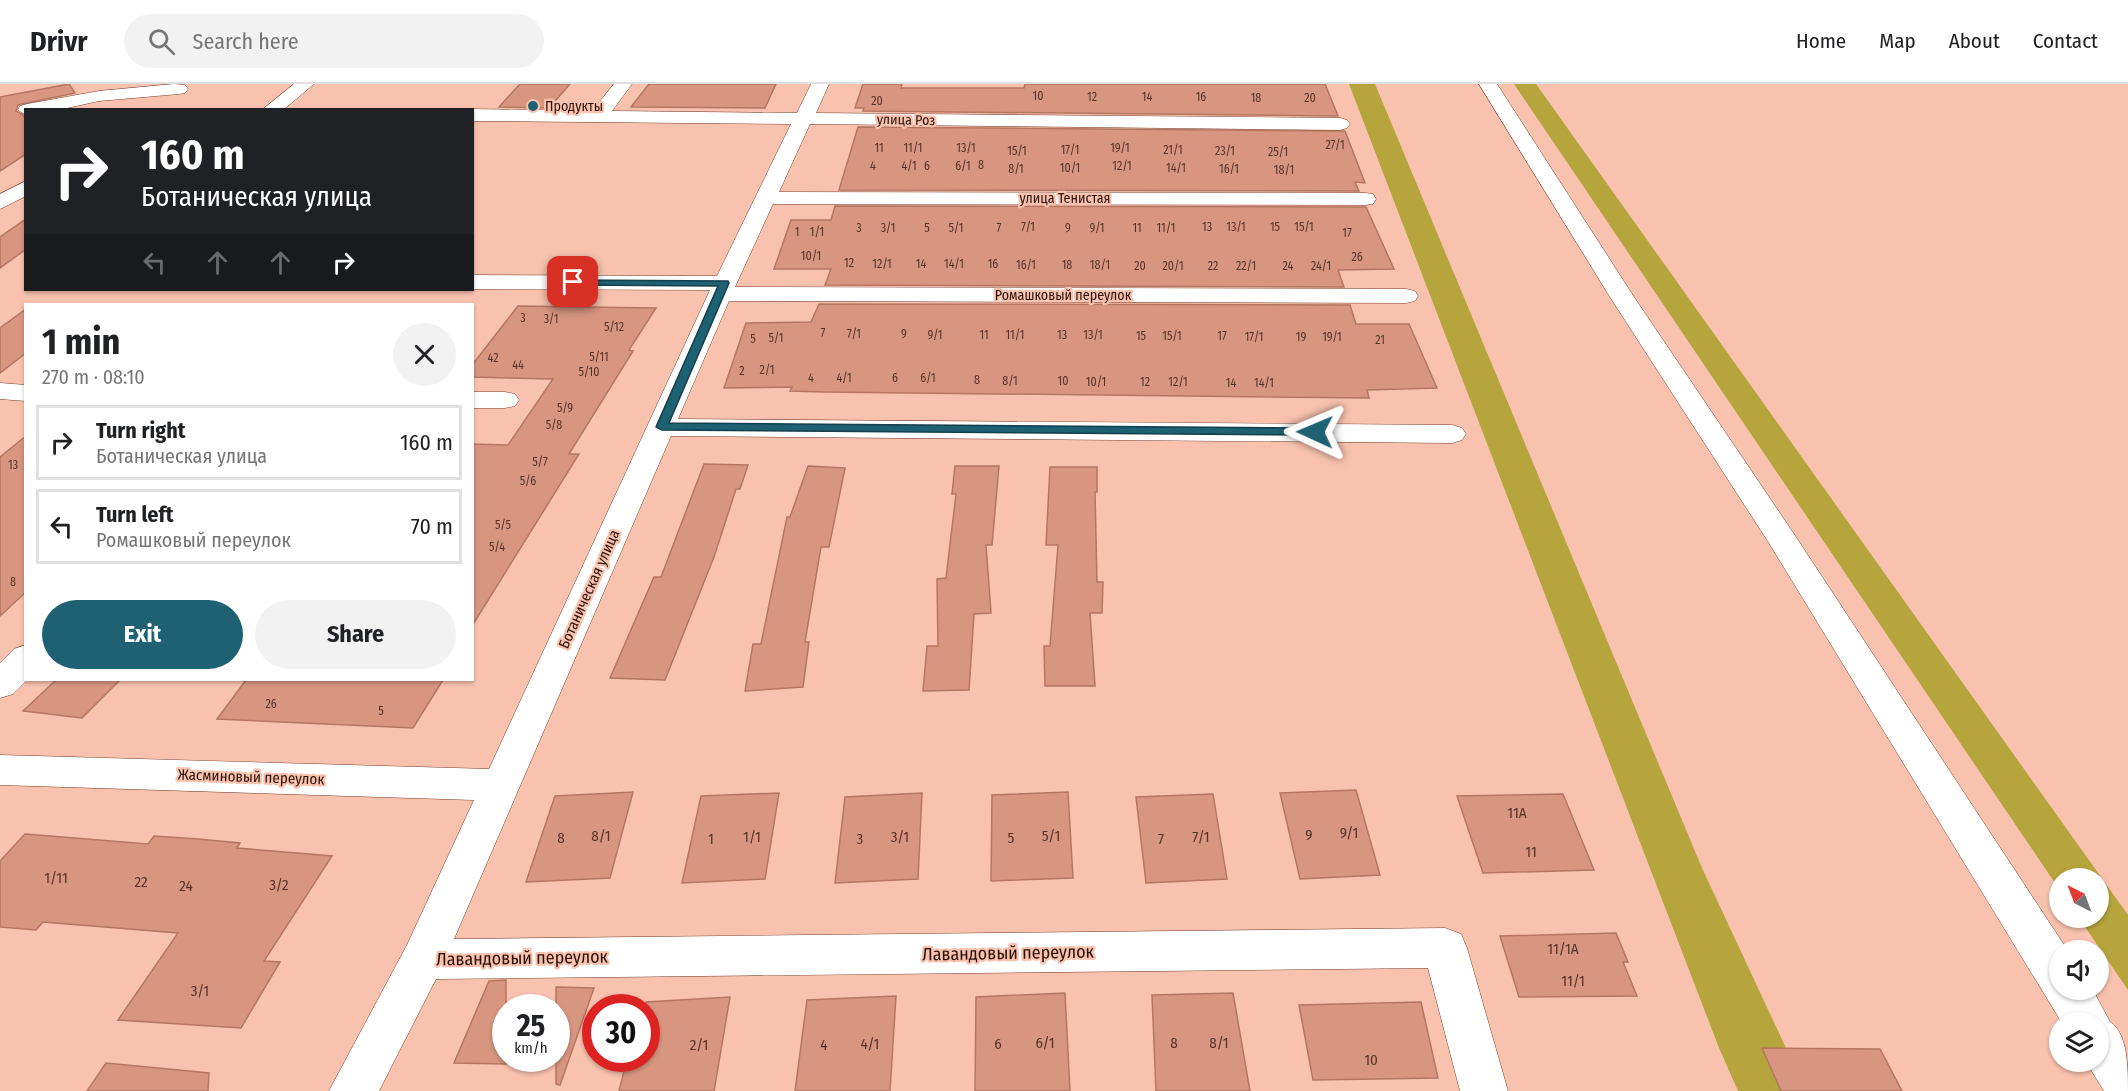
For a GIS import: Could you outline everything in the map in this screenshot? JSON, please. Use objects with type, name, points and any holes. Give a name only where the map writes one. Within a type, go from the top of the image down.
[{"type":"street","points":[[274,108],[305,84]]},
{"type":"street","points":[[598,116],[623,84]]},
{"type":"street","name":"Ботаническая улица","points":[[353,1091],[423,958],[662,427],[722,288],[820,84]]},
{"type":"street","points":[[1488,84],[1622,297],[1783,541],[2049,961]]},
{"type":"street","points":[[150,108],[183,87]]},
{"type":"street","points":[[36,108],[99,96],[183,87]]},
{"type":"street","name":"улица Роз","points":[[474,115],[1340,124]]},
{"type":"street","points":[[0,203],[24,188]]},
{"type":"street","name":"улица Тенистая","points":[[765,198],[1365,199]]},
{"type":"street","name":"Ромашковый переулок","points":[[474,282],[722,288],[1406,296]]},
{"type":"street","points":[[0,392],[24,393]]},
{"type":"street","points":[[474,400],[505,400]]},
{"type":"street","points":[[662,427],[1452,434]]},
{"type":"street","points":[[0,685],[24,660]]},
{"type":"street","name":"Жасминовый переулок","points":[[0,770],[501,785]]},
{"type":"street","name":"Лавандовый переулок","points":[[423,958],[1445,948],[1484,1091]]},
{"type":"street","points":[[2109,1056],[2128,1086]]},
{"type":"shaded area","points":[[1349,84],[1375,84],[1702,868],[1806,1091],[1738,1091],[1719,1048]]},
{"type":"shaded area","points":[[1514,84],[1536,84],[2095,868],[2049,868],[2049,874]]},
{"type":"shaded area","points":[[2109,888],[2128,915],[2128,990],[2109,962],[2109,940],[2094,940],[2086,928],[2109,928]]},
{"type":"building","points":[[69,84],[75,93],[18,105],[16,111],[24,116],[24,155],[0,171],[0,97]]},
{"type":"building","points":[[520,84],[570,84],[549,108],[499,107]]},
{"type":"building","points":[[649,84],[776,84],[765,108],[631,107]]},
{"type":"building","points":[[863,84],[902,84],[901,88],[1024,88],[1025,84],[1325,84],[1338,116],[863,111],[864,108],[855,108]]},
{"type":"building","points":[[858,127],[1345,131],[1365,183],[1355,182],[1359,191],[839,190]]},
{"type":"building","points":[[835,206],[1366,207],[1394,269],[1338,270],[1344,287],[825,285],[831,269],[774,269],[791,220],[831,220]]},
{"type":"building","points":[[24,220],[24,250],[0,268],[0,237]]},
{"type":"building","points":[[819,304],[1350,305],[1356,324],[1409,324],[1437,388],[1367,390],[1369,398],[824,392],[790,391],[792,387],[724,388],[746,323],[811,322]]},
{"type":"building","points":[[518,306],[656,308],[629,350],[633,351],[569,454],[579,454],[474,623],[474,444],[508,445],[553,379],[474,377],[474,362]]},
{"type":"building","points":[[24,310],[24,355],[0,373],[0,328]]},
{"type":"building","points":[[24,438],[24,594],[0,616],[0,457]]},
{"type":"building","points":[[704,464],[748,465],[740,489],[736,489],[714,557],[665,680],[610,678],[654,577],[661,577]]},
{"type":"building","points":[[808,466],[845,468],[829,547],[821,547],[805,642],[809,642],[803,687],[745,691],[753,644],[761,644],[787,517],[790,517]]},
{"type":"building","points":[[955,466],[999,466],[992,545],[986,545],[991,613],[974,614],[969,690],[923,691],[927,646],[938,646],[937,579],[946,578],[956,494],[952,494]]},
{"type":"building","points":[[1050,467],[1097,467],[1097,492],[1095,492],[1097,582],[1103,582],[1102,613],[1090,613],[1095,686],[1045,686],[1044,646],[1050,646],[1058,545],[1046,545]]},
{"type":"building","points":[[55,681],[119,681],[82,718],[23,711]]},
{"type":"building","points":[[245,681],[442,681],[413,728],[217,719]]},
{"type":"building","points":[[1356,790],[1380,875],[1300,879],[1280,793]]},
{"type":"building","points":[[633,792],[610,878],[526,882],[555,796]]},
{"type":"building","points":[[1068,792],[1073,878],[991,881],[992,795]]},
{"type":"building","points":[[779,793],[765,879],[682,883],[701,796]]},
{"type":"building","points":[[922,793],[918,879],[835,883],[845,797]]},
{"type":"building","points":[[1213,794],[1227,879],[1146,883],[1136,797]]},
{"type":"building","points":[[1563,794],[1594,870],[1483,873],[1457,796]]},
{"type":"building","points":[[25,834],[148,844],[154,836],[198,839],[240,843],[237,848],[332,856],[264,961],[280,962],[241,1028],[118,1020],[178,933],[43,922],[36,930],[0,927],[0,861]]},
{"type":"building","points":[[1616,933],[1628,962],[1623,962],[1637,996],[1519,997],[1500,936]]},
{"type":"building","points":[[506,980],[506,994],[492,994],[492,1064],[454,1063],[489,981]]},
{"type":"building","points":[[556,987],[594,988],[592,994],[582,994],[582,1022],[570,1056],[570,994],[556,994]]},
{"type":"building","points":[[1065,993],[1070,1091],[975,1091],[976,997]]},
{"type":"building","points":[[1233,993],[1250,1091],[1156,1091],[1152,995]]},
{"type":"building","points":[[896,996],[890,1091],[795,1091],[807,1000]]},
{"type":"building","points":[[730,997],[714,1091],[619,1091],[624,1072],[660,1072],[660,1001]]},
{"type":"building","points":[[1421,1002],[1438,1078],[1313,1080],[1299,1005]]},
{"type":"building","points":[[1762,1048],[1880,1049],[1902,1091],[1781,1091]]},
{"type":"building","points":[[106,1063],[209,1073],[208,1091],[87,1091]]},
{"type":"building","points":[[556,1072],[565,1072],[560,1085],[556,1084]]},
{"type":"place","name":"Продукты","points":[[533,106]]},
{"type":"route","points":[[573,282],[724,283],[662,427],[1315,432]]}]
